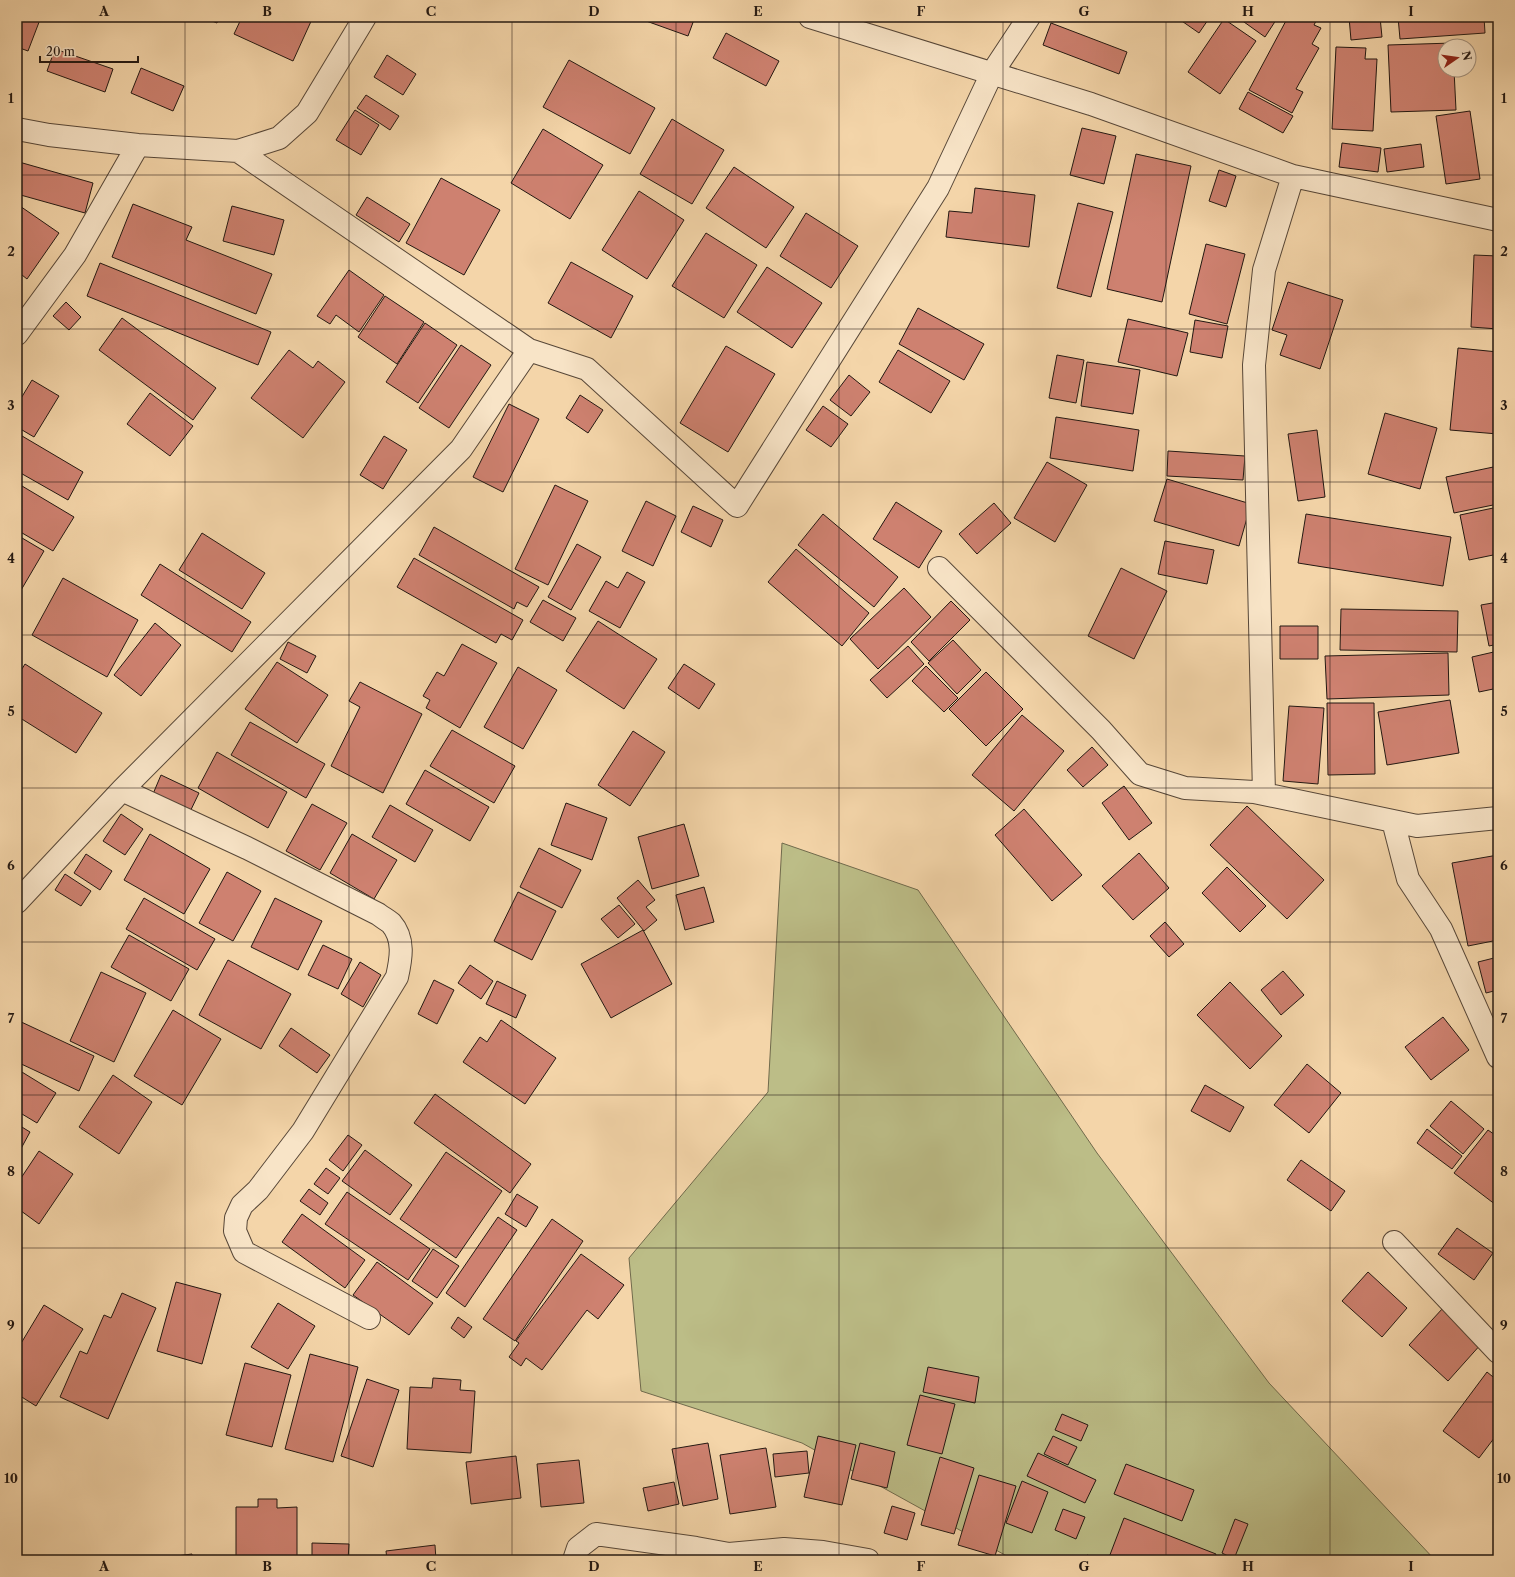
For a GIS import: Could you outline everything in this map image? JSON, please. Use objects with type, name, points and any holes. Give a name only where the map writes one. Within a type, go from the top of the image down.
[{"type":"street","points":[[17,129],[49,135],[138,146],[238,152],[279,138],[307,113],[365,17]]},
{"type":"street","points":[[810,17],[1091,104],[1293,176],[1498,220]]},
{"type":"street","points":[[238,152],[528,350],[587,369],[737,506],[938,188],[992,73],[1029,17]]},
{"type":"street","points":[[17,334],[75,255],[138,146]]},
{"type":"street","points":[[1264,794],[1254,365],[1264,270],[1293,176]]},
{"type":"street","points":[[17,902],[122,790],[461,449],[528,350]]},
{"type":"street","points":[[939,568],[1101,730],[1140,774],[1185,788],[1254,792],[1417,826],[1498,818]]},
{"type":"street","points":[[122,790],[247,848],[378,914],[391,923],[399,936],[402,956],[397,977],[303,1131],[258,1190],[242,1205],[236,1218],[235,1231],[244,1252],[369,1318]]},
{"type":"street","points":[[1393,821],[1408,879],[1441,929],[1498,1057]]},
{"type":"street","points":[[1394,1242],[1498,1352]]},
{"type":"street","points":[[574,1560],[578,1548],[596,1534],[729,1554],[784,1549],[823,1552],[868,1560]]},
{"type":"green space","points":[[782,843],[918,890],[1097,1153],[1269,1383],[1435,1560],[1014,1560],[802,1443],[641,1391],[629,1258],[768,1092]]},
{"type":"building","points":[[17,17],[41,17],[28,51],[17,47]]},
{"type":"building","points":[[202,17],[219,17],[217,23]]},
{"type":"building","points":[[242,17],[313,17],[293,61],[234,34]]},
{"type":"building","points":[[635,17],[695,17],[688,36]]},
{"type":"building","points":[[1176,17],[1210,17],[1199,33]]},
{"type":"building","points":[[1237,17],[1278,17],[1265,37]]},
{"type":"building","points":[[1288,17],[1318,17],[1314,25],[1321,28],[1312,44],[1319,48],[1296,89],[1303,92],[1292,113],[1249,90]]},
{"type":"building","points":[[1349,17],[1380,17],[1382,37],[1351,40]]},
{"type":"building","points":[[1398,17],[1484,17],[1485,33],[1400,39]]},
{"type":"building","points":[[1224,19],[1256,41],[1220,94],[1188,72]]},
{"type":"building","points":[[1051,23],[1127,52],[1119,74],[1043,45]]},
{"type":"building","points":[[726,33],[779,61],[766,86],[713,58]]},
{"type":"building","points":[[1437,43],[1437,78],[1454,78],[1456,110],[1391,112],[1388,45]]},
{"type":"building","points":[[1336,47],[1366,48],[1365,59],[1377,59],[1373,131],[1332,129]]},
{"type":"building","points":[[55,49],[113,69],[105,92],[47,71]]},
{"type":"building","points":[[387,55],[416,74],[403,95],[374,77]]},
{"type":"building","points":[[569,60],[655,108],[630,154],[543,107]]},
{"type":"building","points":[[141,68],[184,86],[173,111],[131,93]]},
{"type":"building","points":[[1248,92],[1293,116],[1283,133],[1239,109]]},
{"type":"building","points":[[366,95],[399,116],[390,130],[357,108]]},
{"type":"building","points":[[355,110],[379,125],[361,155],[336,140]]},
{"type":"building","points":[[1470,111],[1480,179],[1446,184],[1436,116]]},
{"type":"building","points":[[672,119],[724,150],[692,204],[640,174]]},
{"type":"building","points":[[1082,128],[1116,136],[1104,184],[1070,175]]},
{"type":"building","points":[[543,129],[603,165],[570,219],[511,183]]},
{"type":"building","points":[[1342,143],[1381,148],[1378,172],[1339,167]]},
{"type":"building","points":[[1421,144],[1424,167],[1387,172],[1384,149]]},
{"type":"building","points":[[1136,154],[1191,166],[1162,302],[1107,289]]},
{"type":"building","points":[[19,162],[93,183],[85,213],[17,194],[17,168]]},
{"type":"building","points":[[734,167],[794,207],[766,248],[706,208]]},
{"type":"building","points":[[1219,170],[1236,176],[1226,207],[1209,201]]},
{"type":"building","points":[[441,178],[500,210],[464,275],[406,243]]},
{"type":"building","points":[[975,188],[1035,195],[1029,247],[946,237],[949,211],[972,213]]},
{"type":"building","points":[[639,191],[684,220],[647,279],[602,250]]},
{"type":"building","points":[[367,197],[410,224],[399,242],[356,215]]},
{"type":"building","points":[[1078,203],[1113,212],[1091,297],[1057,288]]},
{"type":"building","points":[[17,204],[59,233],[27,279],[17,271]]},
{"type":"building","points":[[133,204],[192,227],[186,240],[272,274],[256,314],[112,257]]},
{"type":"building","points":[[232,206],[284,220],[274,255],[223,241]]},
{"type":"building","points":[[806,213],[858,246],[831,288],[780,256]]},
{"type":"building","points":[[706,233],[757,265],[724,318],[672,286]]},
{"type":"building","points":[[1206,244],[1245,254],[1227,324],[1189,314]]},
{"type":"building","points":[[1474,255],[1498,256],[1498,329],[1471,327]]},
{"type":"building","points":[[571,262],[633,296],[611,338],[548,303]]},
{"type":"building","points":[[100,263],[271,332],[258,365],[87,296]]},
{"type":"building","points":[[767,267],[822,303],[792,348],[737,312]]},
{"type":"building","points":[[349,270],[384,295],[359,332],[336,315],[330,324],[317,316]]},
{"type":"building","points":[[1288,282],[1343,300],[1320,369],[1280,355],[1287,335],[1272,330]]},
{"type":"building","points":[[385,296],[424,322],[397,364],[358,337]]},
{"type":"building","points":[[66,302],[81,317],[69,330],[53,316]]},
{"type":"building","points":[[918,308],[984,344],[964,380],[899,344]]},
{"type":"building","points":[[122,318],[216,388],[193,420],[99,350]]},
{"type":"building","points":[[1128,319],[1188,333],[1177,376],[1118,362]]},
{"type":"building","points":[[1195,320],[1228,326],[1222,358],[1190,352]]},
{"type":"building","points":[[425,323],[457,345],[418,403],[386,382]]},
{"type":"building","points":[[461,345],[491,365],[449,428],[419,408]]},
{"type":"building","points":[[726,346],[775,374],[728,452],[680,423]]},
{"type":"building","points":[[1458,348],[1498,352],[1498,434],[1450,430]]},
{"type":"building","points":[[289,350],[313,368],[318,361],[345,382],[303,438],[251,398]]},
{"type":"building","points":[[898,350],[950,381],[931,413],[879,382]]},
{"type":"building","points":[[1057,355],[1084,360],[1076,403],[1049,398]]},
{"type":"building","points":[[1087,362],[1140,370],[1133,414],[1081,406]]},
{"type":"building","points":[[849,375],[870,392],[851,416],[830,400]]},
{"type":"building","points":[[32,380],[59,396],[34,437],[17,427],[17,405]]},
{"type":"building","points":[[150,393],[193,426],[170,456],[127,424]]},
{"type":"building","points":[[580,395],[603,410],[588,433],[566,418]]},
{"type":"building","points":[[509,404],[539,419],[503,492],[473,477]]},
{"type":"building","points":[[823,406],[848,424],[831,447],[806,430]]},
{"type":"building","points":[[1385,413],[1437,428],[1420,489],[1368,474]]},
{"type":"building","points":[[1056,417],[1139,430],[1133,471],[1050,458]]},
{"type":"building","points":[[1317,430],[1325,497],[1298,501],[1288,434]]},
{"type":"building","points":[[17,433],[83,472],[68,500],[17,471]]},
{"type":"building","points":[[384,436],[407,450],[383,489],[360,475]]},
{"type":"building","points":[[1168,451],[1245,456],[1243,480],[1167,476]]},
{"type":"building","points":[[1047,462],[1087,485],[1055,542],[1014,518]]},
{"type":"building","points":[[1498,466],[1498,504],[1454,513],[1446,477]]},
{"type":"building","points":[[1167,479],[1251,504],[1239,546],[1154,521]]},
{"type":"building","points":[[17,483],[74,517],[53,551],[17,530]]},
{"type":"building","points":[[555,485],[588,501],[548,585],[515,569]]},
{"type":"building","points":[[646,501],[676,516],[653,566],[622,551]]},
{"type":"building","points":[[896,502],[942,531],[919,568],[873,539]]},
{"type":"building","points":[[994,503],[1011,523],[977,554],[959,534]]},
{"type":"building","points":[[693,506],[723,520],[711,547],[681,532]]},
{"type":"building","points":[[1498,507],[1498,554],[1469,560],[1460,515]]},
{"type":"building","points":[[823,514],[898,577],[874,607],[798,545]]},
{"type":"building","points":[[1306,514],[1451,537],[1443,586],[1298,563]]},
{"type":"building","points":[[434,527],[539,587],[527,607],[517,602],[514,609],[419,555]]},
{"type":"building","points":[[202,533],[265,573],[242,609],[179,570]]},
{"type":"building","points":[[17,535],[44,551],[17,597]]},
{"type":"building","points":[[1165,541],[1214,550],[1207,584],[1158,574]]},
{"type":"building","points":[[577,544],[601,557],[571,610],[548,597]]},
{"type":"building","points":[[796,549],[869,613],[842,646],[768,582]]},
{"type":"building","points":[[414,558],[523,620],[512,640],[501,634],[496,643],[397,587]]},
{"type":"building","points":[[160,564],[251,622],[232,652],[141,595]]},
{"type":"building","points":[[1121,568],[1167,591],[1134,659],[1088,636]]},
{"type":"building","points":[[627,572],[645,582],[620,628],[589,611],[606,581],[618,588]]},
{"type":"building","points":[[63,578],[138,620],[107,677],[32,635]]},
{"type":"building","points":[[904,588],[931,617],[878,669],[850,639]]},
{"type":"building","points":[[543,600],[576,618],[563,641],[530,622]]},
{"type":"building","points":[[951,601],[970,620],[929,661],[911,642]]},
{"type":"building","points":[[1498,602],[1498,644],[1489,646],[1481,605]]},
{"type":"building","points":[[1341,609],[1458,611],[1457,652],[1340,650]]},
{"type":"building","points":[[598,621],[657,659],[624,709],[566,671]]},
{"type":"building","points":[[155,623],[181,645],[141,696],[114,675]]},
{"type":"building","points":[[1280,626],[1318,626],[1318,659],[1280,659]]},
{"type":"building","points":[[953,640],[981,670],[957,694],[928,663]]},
{"type":"building","points":[[288,642],[316,656],[307,673],[280,659]]},
{"type":"building","points":[[462,644],[497,663],[460,728],[426,708],[430,700],[423,696],[437,672],[444,676]]},
{"type":"building","points":[[908,646],[924,664],[887,698],[870,680]]},
{"type":"building","points":[[1498,651],[1498,688],[1479,692],[1472,657]]},
{"type":"building","points":[[1448,653],[1449,695],[1327,699],[1325,656]]},
{"type":"building","points":[[277,662],[328,695],[297,743],[245,709]]},
{"type":"building","points":[[25,664],[102,713],[76,753],[17,716],[17,677]]},
{"type":"building","points":[[684,664],[715,684],[699,709],[668,688]]},
{"type":"building","points":[[926,666],[958,698],[944,712],[912,681]]},
{"type":"building","points":[[518,667],[557,690],[523,749],[484,727]]},
{"type":"building","points":[[986,672],[1023,709],[986,746],[949,709]]},
{"type":"building","points":[[360,682],[422,714],[383,793],[331,766],[360,707],[349,701]]},
{"type":"building","points":[[1450,700],[1459,753],[1387,765],[1378,712]]},
{"type":"building","points":[[1327,703],[1374,703],[1375,774],[1328,775]]},
{"type":"building","points":[[1289,706],[1324,708],[1318,784],[1283,781]]},
{"type":"building","points":[[1022,715],[1064,751],[1014,811],[972,775]]},
{"type":"building","points":[[250,722],[325,764],[306,798],[231,755]]},
{"type":"building","points":[[452,730],[515,766],[494,803],[430,766]]},
{"type":"building","points":[[633,731],[665,752],[630,806],[598,785]]},
{"type":"building","points":[[1092,747],[1108,765],[1083,787],[1067,770]]},
{"type":"building","points":[[217,752],[287,792],[268,828],[198,788]]},
{"type":"building","points":[[425,770],[489,807],[470,841],[406,804]]},
{"type":"building","points":[[161,775],[199,793],[187,818],[150,801]]},
{"type":"building","points":[[1124,786],[1152,823],[1129,840],[1102,803]]},
{"type":"building","points":[[566,803],[607,818],[592,860],[551,845]]},
{"type":"building","points":[[312,804],[347,823],[320,870],[286,851]]},
{"type":"building","points":[[390,805],[433,830],[415,862],[372,837]]},
{"type":"building","points":[[1247,806],[1324,880],[1287,919],[1210,845]]},
{"type":"building","points":[[1024,809],[1082,875],[1052,901],[995,835]]},
{"type":"building","points":[[121,814],[143,829],[125,855],[103,841]]},
{"type":"building","points":[[684,824],[699,876],[652,889],[638,837]]},
{"type":"building","points":[[150,834],[210,869],[184,914],[124,880]]},
{"type":"building","points":[[352,834],[397,860],[374,899],[330,873]]},
{"type":"building","points":[[539,848],[581,870],[562,908],[520,887]]},
{"type":"building","points":[[1139,853],[1169,888],[1133,920],[1102,886]]},
{"type":"building","points":[[86,854],[112,871],[100,890],[74,873]]},
{"type":"building","points":[[1498,855],[1498,940],[1468,946],[1452,863]]},
{"type":"building","points":[[1227,867],[1266,906],[1240,932],[1202,893]]},
{"type":"building","points":[[227,872],[261,891],[233,941],[199,923]]},
{"type":"building","points":[[65,874],[91,891],[81,906],[55,890]]},
{"type":"building","points":[[638,880],[655,900],[646,907],[657,920],[644,931],[617,898]]},
{"type":"building","points":[[704,887],[714,922],[685,930],[676,895]]},
{"type":"building","points":[[518,892],[556,911],[532,960],[494,941]]},
{"type":"building","points":[[144,898],[215,939],[197,970],[126,929]]},
{"type":"building","points":[[275,898],[322,921],[298,970],[251,947]]},
{"type":"building","points":[[619,905],[635,924],[618,938],[601,919]]},
{"type":"building","points":[[1165,922],[1184,944],[1169,957],[1150,936]]},
{"type":"building","points":[[643,930],[672,984],[611,1018],[581,964]]},
{"type":"building","points":[[129,935],[189,969],[171,1001],[111,967]]},
{"type":"building","points":[[323,945],[352,959],[338,989],[308,975]]},
{"type":"building","points":[[1498,957],[1498,990],[1486,993],[1478,962]]},
{"type":"building","points":[[228,960],[291,994],[261,1049],[199,1015]]},
{"type":"building","points":[[360,962],[381,975],[363,1007],[341,994]]},
{"type":"building","points":[[470,965],[493,981],[481,999],[458,983]]},
{"type":"building","points":[[1283,971],[1304,995],[1281,1015],[1261,990]]},
{"type":"building","points":[[101,972],[146,993],[114,1062],[70,1041]]},
{"type":"building","points":[[434,980],[454,990],[437,1024],[418,1014]]},
{"type":"building","points":[[497,981],[526,995],[516,1018],[486,1004]]},
{"type":"building","points":[[1230,982],[1282,1036],[1250,1069],[1197,1015]]},
{"type":"building","points":[[173,1010],[221,1039],[182,1105],[134,1076]]},
{"type":"building","points":[[1443,1017],[1469,1050],[1431,1080],[1405,1047]]},
{"type":"building","points":[[17,1020],[94,1056],[79,1091],[17,1062]]},
{"type":"building","points":[[501,1020],[556,1058],[525,1104],[463,1062],[480,1037],[487,1042]]},
{"type":"building","points":[[291,1028],[330,1055],[317,1073],[279,1046]]},
{"type":"building","points":[[1307,1064],[1341,1093],[1309,1133],[1274,1105]]},
{"type":"building","points":[[17,1069],[56,1093],[37,1123],[17,1111]]},
{"type":"building","points":[[113,1075],[152,1102],[119,1154],[79,1127]]},
{"type":"building","points":[[1205,1085],[1244,1107],[1230,1132],[1191,1111]]},
{"type":"building","points":[[435,1094],[531,1164],[510,1193],[414,1123]]},
{"type":"building","points":[[1451,1101],[1484,1129],[1463,1154],[1430,1126]]},
{"type":"building","points":[[17,1124],[30,1132],[17,1156]]},
{"type":"building","points":[[1427,1129],[1462,1156],[1452,1169],[1417,1143]]},
{"type":"building","points":[[1488,1130],[1498,1137],[1498,1202],[1496,1205],[1454,1173]]},
{"type":"building","points":[[348,1135],[362,1145],[343,1171],[329,1160]]},
{"type":"building","points":[[365,1150],[412,1185],[390,1215],[342,1181]]},
{"type":"building","points":[[39,1151],[73,1174],[39,1224],[17,1208],[17,1184]]},
{"type":"building","points":[[446,1152],[502,1191],[456,1258],[400,1219]]},
{"type":"building","points":[[1301,1160],[1345,1191],[1331,1211],[1287,1180]]},
{"type":"building","points":[[326,1168],[340,1178],[328,1194],[314,1184]]},
{"type":"building","points":[[309,1189],[328,1203],[320,1215],[300,1201]]},
{"type":"building","points":[[347,1192],[430,1249],[408,1280],[325,1224]]},
{"type":"building","points":[[517,1194],[538,1207],[526,1227],[505,1214]]},
{"type":"building","points":[[302,1214],[365,1260],[345,1288],[282,1242]]},
{"type":"building","points":[[498,1217],[517,1230],[465,1307],[446,1293]]},
{"type":"building","points":[[552,1219],[583,1241],[515,1341],[483,1319]]},
{"type":"building","points":[[1457,1228],[1493,1253],[1474,1280],[1438,1254]]},
{"type":"building","points":[[433,1249],[459,1266],[437,1298],[412,1281]]},
{"type":"building","points":[[581,1254],[624,1285],[598,1319],[587,1310],[542,1370],[526,1358],[521,1366],[509,1357],[519,1343],[516,1341]]},
{"type":"building","points":[[377,1262],[433,1303],[409,1335],[353,1295]]},
{"type":"building","points":[[1368,1272],[1407,1308],[1382,1337],[1342,1301]]},
{"type":"building","points":[[176,1282],[221,1294],[202,1364],[157,1351]]},
{"type":"building","points":[[122,1293],[156,1308],[108,1419],[60,1397],[80,1351],[87,1354],[104,1315],[111,1318]]},
{"type":"building","points":[[278,1303],[315,1326],[288,1369],[251,1347]]},
{"type":"building","points":[[44,1305],[83,1329],[36,1406],[17,1394],[17,1350]]},
{"type":"building","points":[[1443,1308],[1482,1343],[1448,1381],[1409,1345]]},
{"type":"building","points":[[458,1317],[472,1327],[464,1338],[451,1328]]},
{"type":"building","points":[[310,1354],[358,1367],[333,1462],[285,1449]]},
{"type":"building","points":[[245,1363],[291,1375],[272,1447],[226,1435]]},
{"type":"building","points":[[928,1367],[979,1377],[975,1403],[923,1392]]},
{"type":"building","points":[[1487,1372],[1498,1381],[1498,1433],[1479,1458],[1443,1431]]},
{"type":"building","points":[[433,1378],[461,1380],[460,1390],[475,1391],[471,1453],[407,1449],[410,1387],[432,1388]]},
{"type":"building","points":[[367,1379],[399,1390],[373,1467],[341,1456]]},
{"type":"building","points":[[920,1395],[955,1404],[942,1454],[907,1445]]},
{"type":"building","points":[[1062,1414],[1088,1425],[1081,1441],[1055,1430]]},
{"type":"building","points":[[818,1436],[856,1445],[842,1505],[804,1497]]},
{"type":"building","points":[[1053,1436],[1077,1447],[1068,1465],[1044,1454]]},
{"type":"building","points":[[708,1443],[718,1499],[683,1506],[672,1449]]},
{"type":"building","points":[[860,1443],[895,1452],[887,1488],[851,1479]]},
{"type":"building","points":[[766,1448],[776,1507],[730,1514],[720,1455]]},
{"type":"building","points":[[807,1451],[809,1473],[775,1477],[773,1454]]},
{"type":"building","points":[[1038,1453],[1096,1480],[1085,1503],[1027,1476]]},
{"type":"building","points":[[516,1456],[521,1498],[471,1504],[466,1462]]},
{"type":"building","points":[[940,1457],[974,1468],[954,1534],[921,1525]]},
{"type":"building","points":[[579,1460],[584,1503],[541,1507],[537,1464]]},
{"type":"building","points":[[1126,1464],[1194,1490],[1182,1521],[1114,1494]]},
{"type":"building","points":[[979,1475],[1016,1486],[995,1556],[958,1545]]},
{"type":"building","points":[[1022,1481],[1048,1492],[1032,1533],[1006,1523]]},
{"type":"building","points":[[674,1482],[679,1504],[648,1511],[643,1488]]},
{"type":"building","points":[[258,1499],[277,1499],[277,1508],[297,1507],[297,1560],[236,1560],[236,1507],[258,1507]]},
{"type":"building","points":[[892,1506],[915,1513],[907,1540],[884,1533]]},
{"type":"building","points":[[1063,1509],[1085,1517],[1076,1539],[1055,1530]]},
{"type":"building","points":[[1124,1518],[1216,1554],[1214,1560],[1108,1560]]},
{"type":"building","points":[[1235,1519],[1248,1524],[1234,1559],[1222,1553]]},
{"type":"building","points":[[312,1543],[349,1544],[348,1560],[312,1560]]},
{"type":"building","points":[[435,1545],[436,1560],[387,1560],[386,1551]]},
{"type":"building","points":[[192,1554],[192,1560],[146,1560]]},
{"type":"building","points":[[1087,1555],[1103,1560],[1085,1560]]},
{"type":"building","points":[[600,1556],[624,1556],[624,1560],[600,1560]]},
{"type":"building","points":[[689,1556],[689,1560],[649,1560]]}]
